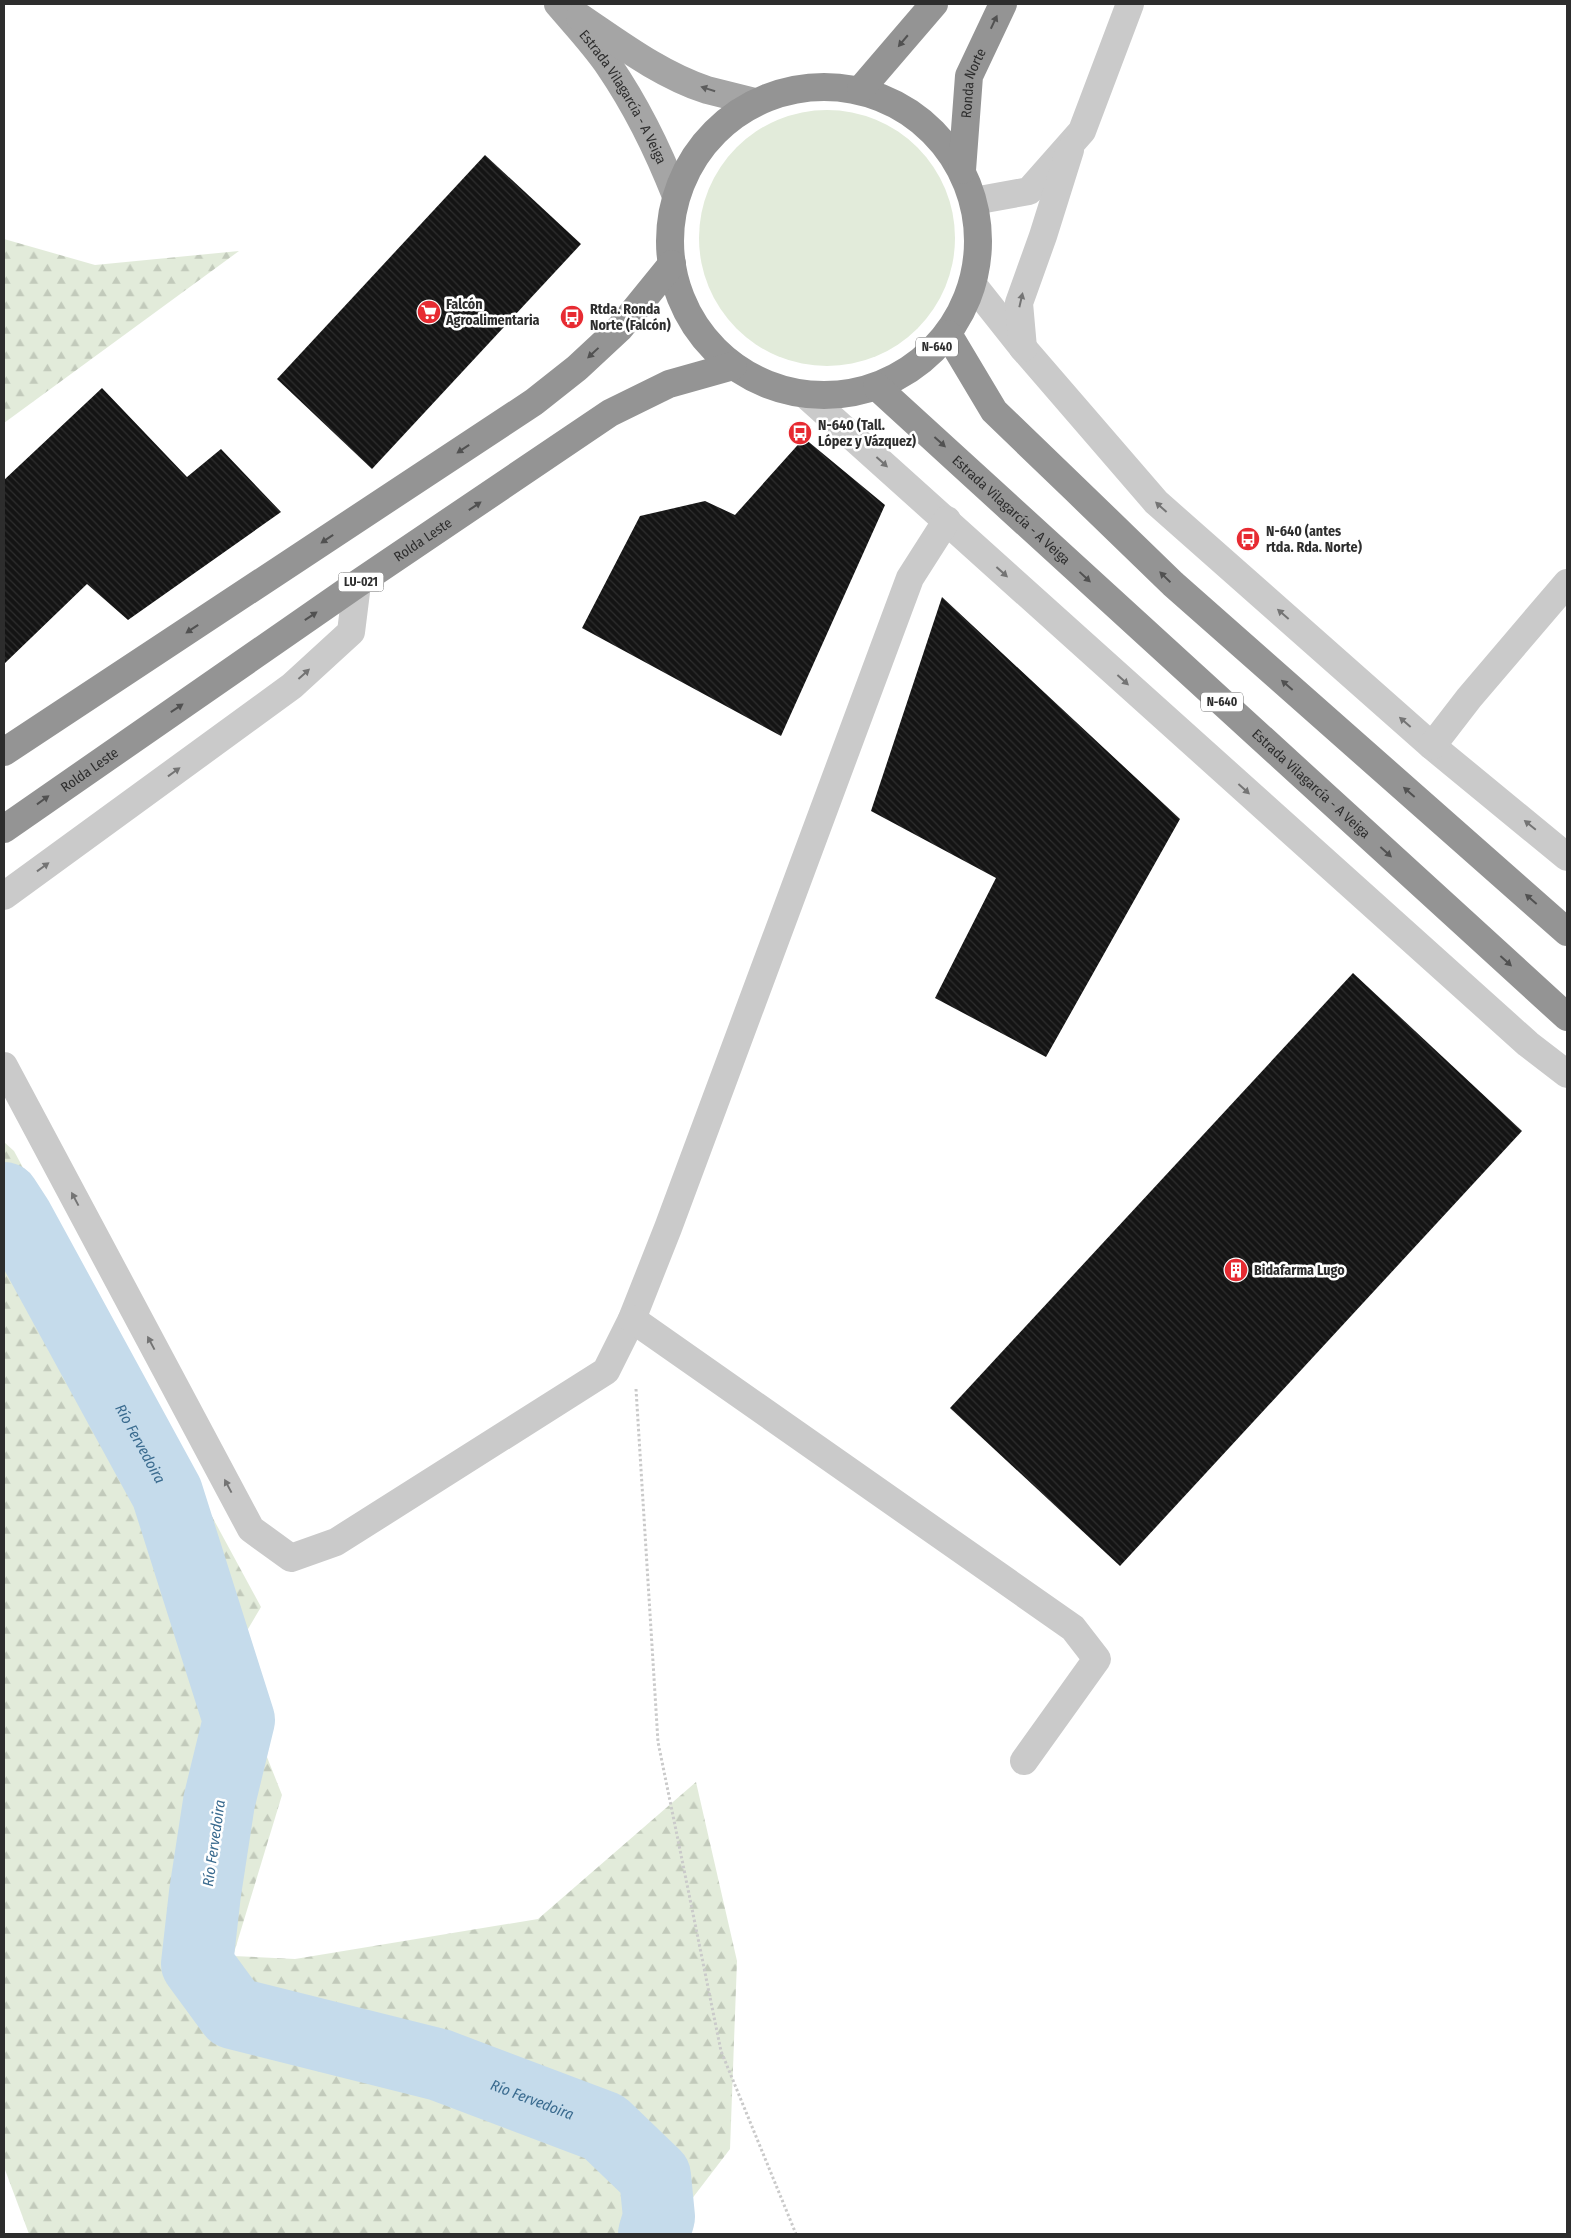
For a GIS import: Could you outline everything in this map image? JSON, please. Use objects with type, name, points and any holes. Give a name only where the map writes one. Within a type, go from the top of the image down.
[{"type":"highway","points":[[861,90],[934,4]]},
{"type":"highway","name":"Ronda Norte","points":[[962,170],[969,76],[1003,4]]},
{"type":"highway","name":"N-640","points":[[834,85],[861,90],[902,106],[937,134],[962,170],[974,201],[979,229],[978,258],[972,285],[963,311],[948,334],[928,356],[904,374],[878,387],[842,395],[806,395],[768,385],[733,366],[704,338],[682,303],[672,264],[670,230],[676,196],[688,166],[706,140],[728,118],[755,102],[780,92],[807,86],[834,85]]},
{"type":"highway","points":[[4,752],[534,402],[577,368],[620,328],[672,264]]},
{"type":"highway","name":"N-640","points":[[948,334],[994,411],[1173,584],[1567,932]]},
{"type":"highway","name":"Rolda Leste","points":[[4,829],[357,584],[610,413],[669,384],[733,366]]},
{"type":"highway","name":"Estrada Vilagarcía - A Veiga","points":[[878,387],[1567,1018]]},
{"type":"main road","name":"Estrada Vilagarcía - A Veiga","points":[[559,4],[640,57],[675,76],[706,89],[755,102]]},
{"type":"main road","name":"Estrada Vilagarcía - A Veiga","points":[[559,4],[608,64],[633,104],[648,129],[676,196]]},
{"type":"street","points":[[974,201],[1029,191],[1082,131],[1130,4]]},
{"type":"street","points":[[1022,348],[1019,303],[1043,236],[1073,141]]},
{"type":"street","points":[[972,285],[1022,348],[1156,502],[1432,746],[1567,857]]},
{"type":"street","points":[[806,395],[1521,1037],[1567,1074]]},
{"type":"street","points":[[4,1066],[251,1529],[291,1558],[336,1542],[606,1371],[632,1319],[672,1218],[910,578],[947,520]]},
{"type":"street","points":[[1432,746],[1469,698],[1567,583]]},
{"type":"street","points":[[4,896],[292,686],[351,632],[357,584]]},
{"type":"street","points":[[632,1319],[1073,1628],[1097,1658],[1024,1760]]},
{"type":"path","points":[[636,1387],[658,1742],[721,2051],[796,2234]]},
{"type":"green space","points":[[827,110],[864,116],[887,125],[908,139],[926,157],[945,189],[952,213],[955,238],[949,275],[940,298],[926,319],[908,337],[876,356],[852,363],[827,366],[790,360],[767,351],[746,337],[728,319],[709,287],[702,263],[699,238],[705,201],[714,178],[728,157],[746,139],[778,120],[802,113]]},
{"type":"green space","points":[[4,239],[95,265],[239,251],[4,423]]},
{"type":"green space","points":[[4,1142],[14,1151],[261,1607],[229,1661],[282,1795],[233,1956],[295,1959],[538,1919],[696,1782],[737,1961],[730,2149],[665,2234],[29,2234],[4,2167]]},
{"type":"building","name":"Falcón Agroalimentaria","points":[[485,155],[581,244],[372,469],[277,379]]},
{"type":"building","points":[[102,388],[187,477],[221,449],[281,512],[128,620],[87,584],[4,664],[4,480]]},
{"type":"building","points":[[804,438],[885,505],[781,736],[582,628],[640,516],[705,501],[735,515]]},
{"type":"building","points":[[942,597],[1180,819],[1046,1057],[935,998],[996,878],[871,811]]},
{"type":"building","name":"Bidafarma Lugo","points":[[1353,973],[1522,1131],[1120,1566],[950,1408]]},
{"type":"waterway","name":"Río Fervedoira","points":[[4,1198],[17,1218],[167,1493],[239,1720],[219,1802],[205,1893],[197,1964],[233,2013],[440,2065],[604,2127],[655,2176],[659,2217],[654,2234]]},
{"type":"place","name":"Falcón Agroalimentaria","points":[[429,312]]},
{"type":"place","name":"Rtda. Ronda Norte (Falcón)","points":[[572,317]]},
{"type":"place","name":"N-640 (Tall. López y Vázquez)","points":[[800,433]]},
{"type":"place","name":"N-640 (antes rtda. Rda. Norte)","points":[[1248,539]]},
{"type":"place","name":"Bidafarma Lugo","points":[[1236,1270]]}]
